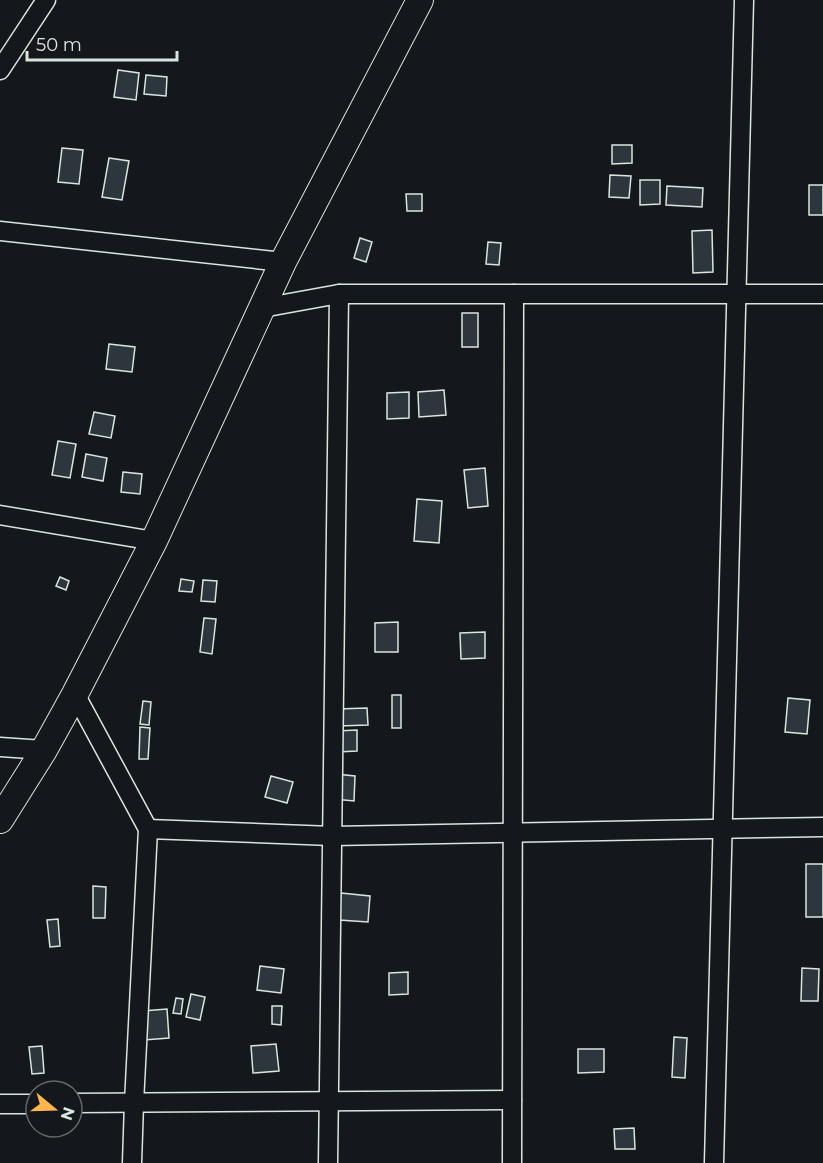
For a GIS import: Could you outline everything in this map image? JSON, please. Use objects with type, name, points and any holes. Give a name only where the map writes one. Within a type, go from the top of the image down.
[{"type":"street","points":[[0,70],[46,0]]},
{"type":"street","points":[[0,820],[44,750],[75,694],[154,541],[284,262],[420,0]]},
{"type":"street","points":[[714,1163],[744,0]]},
{"type":"street","points":[[0,231],[284,262]]},
{"type":"street","points":[[262,308],[339,294],[823,294]]},
{"type":"street","points":[[328,1163],[339,294]]},
{"type":"street","points":[[512,1163],[514,294]]},
{"type":"street","points":[[0,515],[154,541]]},
{"type":"street","points":[[75,694],[148,830],[132,1163]]},
{"type":"street","points":[[0,747],[44,750]]},
{"type":"street","points":[[148,830],[332,836],[823,827]]},
{"type":"street","points":[[84,1103],[512,1100]]},
{"type":"street","points":[[0,1104],[24,1104]]},
{"type":"building","points":[[118,70],[139,73],[136,100],[114,97]]},
{"type":"building","points":[[146,75],[167,77],[166,96],[144,94]]},
{"type":"building","points":[[612,145],[632,145],[632,163],[612,164]]},
{"type":"building","points":[[62,148],[83,150],[79,184],[58,182]]},
{"type":"building","points":[[109,158],[129,161],[122,200],[102,197]]},
{"type":"building","points":[[610,175],[631,176],[629,198],[609,197]]},
{"type":"building","points":[[640,180],[660,180],[660,204],[640,205]]},
{"type":"building","points":[[809,185],[823,185],[823,215],[809,215]]},
{"type":"building","points":[[667,186],[703,188],[702,207],[666,205]]},
{"type":"building","points":[[406,194],[422,194],[422,211],[407,211]]},
{"type":"building","points":[[712,230],[713,272],[693,273],[692,231]]},
{"type":"building","points":[[360,238],[372,242],[366,262],[354,258]]},
{"type":"building","points":[[488,242],[501,243],[499,265],[486,264]]},
{"type":"building","points":[[462,313],[478,313],[478,347],[462,347]]},
{"type":"building","points":[[109,344],[135,347],[132,372],[106,369]]},
{"type":"building","points":[[444,390],[446,415],[419,417],[418,392]]},
{"type":"building","points":[[409,392],[409,418],[387,419],[387,393]]},
{"type":"building","points":[[94,412],[115,416],[111,438],[89,434]]},
{"type":"building","points":[[58,441],[76,444],[70,478],[52,475]]},
{"type":"building","points":[[86,454],[107,458],[103,481],[82,477]]},
{"type":"building","points":[[485,468],[488,506],[468,508],[464,470]]},
{"type":"building","points":[[123,472],[142,474],[140,494],[121,492]]},
{"type":"building","points":[[417,499],[442,501],[439,543],[414,541]]},
{"type":"building","points":[[60,577],[69,581],[66,590],[56,586]]},
{"type":"building","points":[[181,579],[194,581],[192,592],[179,591]]},
{"type":"building","points":[[203,580],[217,581],[215,602],[201,601]]},
{"type":"building","points":[[204,618],[216,619],[212,654],[200,652]]},
{"type":"building","points":[[398,622],[398,652],[375,652],[375,623]]},
{"type":"building","points":[[485,632],[485,658],[461,659],[460,633]]},
{"type":"building","points":[[392,695],[401,695],[401,728],[392,728]]},
{"type":"building","points":[[788,698],[810,700],[807,734],[785,732]]},
{"type":"building","points":[[143,701],[151,702],[149,725],[140,724]]},
{"type":"building","points":[[367,708],[368,725],[338,726],[337,709]]},
{"type":"building","points":[[140,727],[150,728],[148,759],[139,759]]},
{"type":"building","points":[[357,730],[357,751],[337,752],[336,731]]},
{"type":"building","points":[[336,774],[355,776],[354,801],[334,799]]},
{"type":"building","points":[[271,776],[293,782],[287,803],[265,797]]},
{"type":"building","points":[[806,864],[823,864],[823,917],[806,917]]},
{"type":"building","points":[[93,886],[106,887],[105,918],[93,918]]},
{"type":"building","points":[[341,893],[370,896],[368,922],[339,920]]},
{"type":"building","points":[[58,919],[60,946],[50,947],[47,920]]},
{"type":"building","points":[[260,966],[284,969],[281,993],[257,990]]},
{"type":"building","points":[[802,968],[819,969],[818,1001],[801,1001]]},
{"type":"building","points":[[408,972],[408,994],[389,995],[389,973]]},
{"type":"building","points":[[191,994],[205,997],[200,1020],[186,1017]]},
{"type":"building","points":[[176,998],[183,999],[181,1014],[173,1013]]},
{"type":"building","points":[[272,1006],[282,1006],[281,1025],[272,1024]]},
{"type":"building","points":[[167,1009],[169,1038],[144,1040],[142,1011]]},
{"type":"building","points":[[674,1037],[687,1038],[685,1078],[672,1077]]},
{"type":"building","points":[[276,1044],[279,1071],[253,1073],[251,1046]]},
{"type":"building","points":[[42,1046],[44,1073],[32,1074],[29,1047]]},
{"type":"building","points":[[578,1049],[604,1049],[604,1072],[578,1073]]},
{"type":"building","points":[[634,1128],[635,1149],[615,1149],[614,1129]]}]
